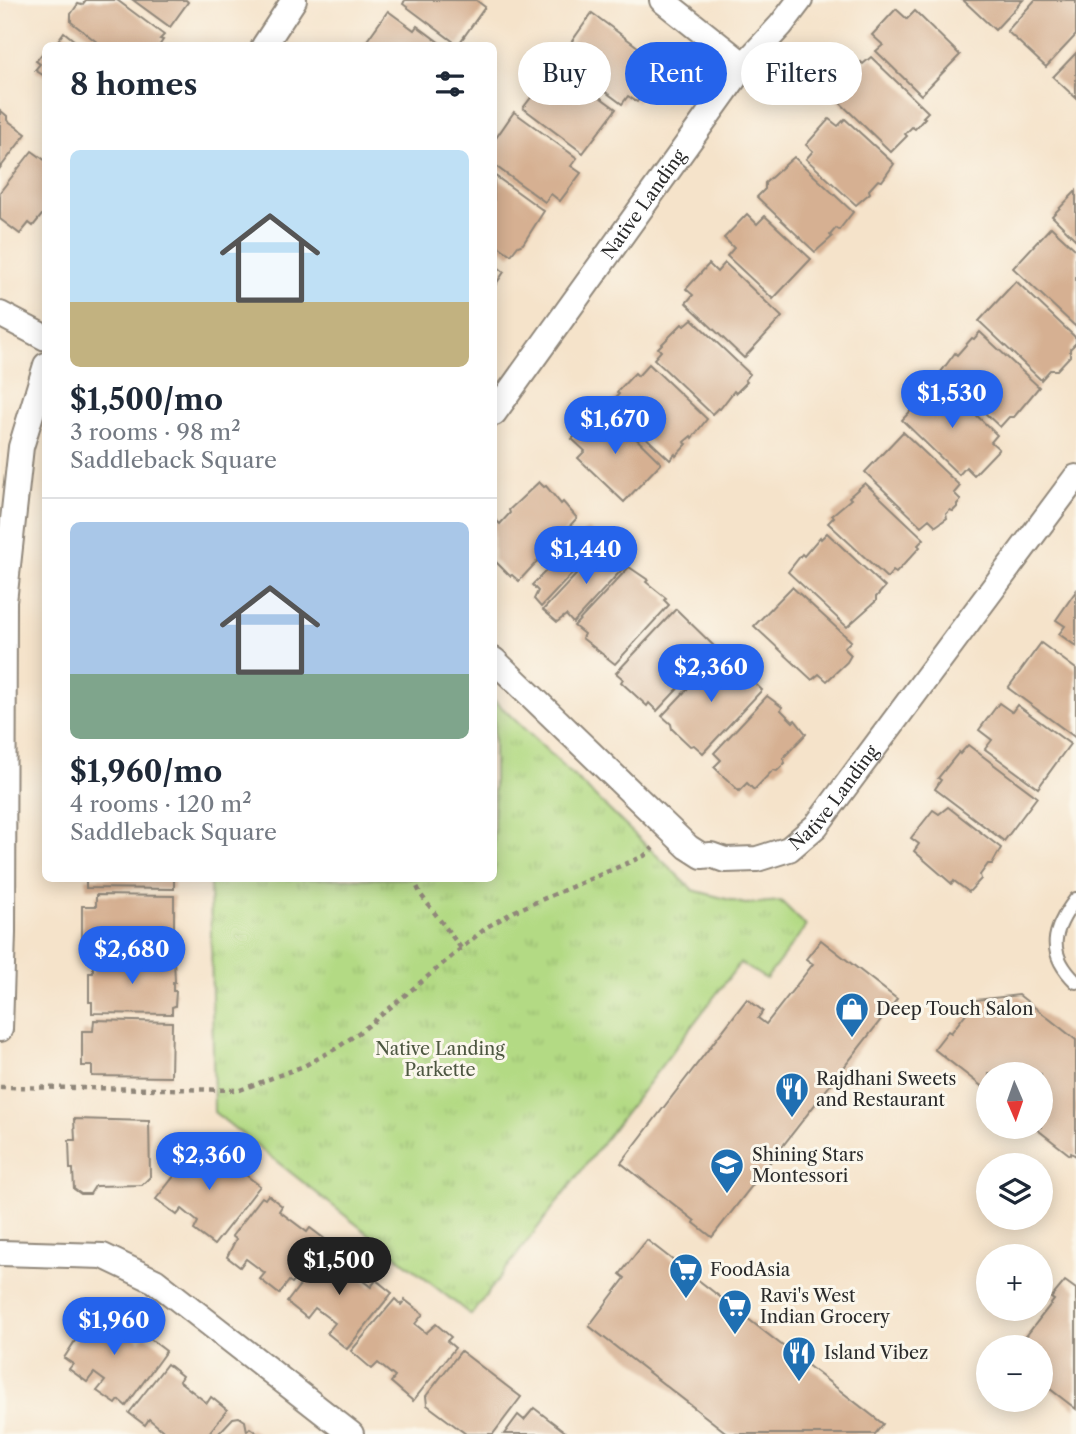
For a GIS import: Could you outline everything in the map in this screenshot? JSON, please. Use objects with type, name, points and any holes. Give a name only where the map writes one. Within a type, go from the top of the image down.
[{"type":"street","points":[[267,42],[294,0]]},
{"type":"street","points":[[662,0],[741,63]]},
{"type":"street","name":"Native Landing","points":[[765,42],[800,0]]},
{"type":"street","name":"Native Landing","points":[[497,409],[741,69]]},
{"type":"street","points":[[0,314],[42,336]]},
{"type":"street","points":[[0,1029],[4,602],[21,447],[42,378]]},
{"type":"street","name":"Native Landing","points":[[497,663],[672,832],[702,856],[711,855],[725,860],[757,859],[789,849],[816,826],[1076,477]]},
{"type":"street","points":[[0,1253],[103,1256],[155,1281],[352,1434]]},
{"type":"lane","points":[[1076,899],[1062,918],[1055,946],[1061,968],[1076,982]]},
{"type":"path","points":[[0,1087],[240,1090],[304,1066],[337,1048],[368,1026],[487,927],[516,911],[643,856],[672,832]]},
{"type":"path","points":[[415,882],[421,895],[461,948]]},
{"type":"green space","name":"Native Landing Parkette","points":[[497,703],[693,890],[745,904],[781,901],[806,926],[766,979],[740,963],[471,1315],[214,1112],[210,882],[497,882]]},
{"type":"building","points":[[86,0],[117,0],[164,35],[160,39],[163,40],[97,42],[71,22],[71,14],[78,4],[82,5]]},
{"type":"building","points":[[133,0],[186,0],[188,2],[170,27]]},
{"type":"building","points":[[405,0],[476,0],[485,7],[460,42],[454,42],[403,4]]},
{"type":"building","points":[[963,0],[1023,0],[995,30]]},
{"type":"building","points":[[1035,0],[1076,0],[1076,35],[1046,67],[1007,31]]},
{"type":"building","points":[[896,9],[907,19],[915,11],[960,55],[921,95],[876,51],[883,45],[872,35]]},
{"type":"building","points":[[388,11],[414,30],[417,26],[439,42],[366,42]]},
{"type":"building","points":[[592,13],[631,42],[625,42],[625,100],[622,104],[611,96],[611,42],[571,42]]},
{"type":"building","points":[[64,32],[76,42],[57,42]]},
{"type":"building","points":[[1076,53],[1076,98],[1053,77]]},
{"type":"building","points":[[42,54],[42,74],[35,70],[40,64],[36,61]]},
{"type":"building","points":[[871,57],[928,112],[891,152],[842,105],[862,105],[863,64]]},
{"type":"building","points":[[525,105],[611,105],[616,109],[583,153],[523,108]]},
{"type":"building","points":[[0,110],[7,116],[7,120],[26,134],[0,168]]},
{"type":"building","points":[[514,112],[577,158],[571,166],[581,173],[560,201],[551,194],[545,202],[497,167],[497,137]]},
{"type":"building","points":[[829,119],[838,126],[845,119],[894,164],[882,181],[878,180],[869,190],[870,193],[856,205],[806,159],[813,151],[806,145]]},
{"type":"building","points":[[32,151],[42,158],[42,215],[33,226],[29,223],[20,234],[0,219],[0,192]]},
{"type":"building","points":[[794,157],[853,212],[839,230],[836,228],[830,235],[832,237],[815,252],[757,197],[765,189],[765,183]]},
{"type":"building","points":[[497,177],[544,211],[523,244],[511,255],[497,245]]},
{"type":"building","points":[[1076,191],[1076,240],[1052,216]]},
{"type":"building","points":[[747,214],[757,224],[765,216],[811,259],[773,299],[727,256],[734,248],[724,238]]},
{"type":"building","points":[[1051,227],[1076,250],[1076,327],[1013,268]]},
{"type":"building","points":[[725,263],[782,317],[744,358],[686,303],[693,295],[686,289],[709,264],[717,272]]},
{"type":"building","points":[[497,266],[504,272],[497,282]]},
{"type":"building","points":[[1016,281],[1076,338],[1076,343],[1070,349],[1070,356],[1057,370],[1050,370],[1041,380],[979,321]]},
{"type":"building","points":[[692,319],[750,374],[745,380],[747,382],[736,393],[734,391],[720,409],[712,414],[654,359],[661,351],[658,348],[682,324],[684,326]]},
{"type":"building","points":[[980,332],[1039,387],[1014,417],[1009,417],[1000,427],[941,372],[955,353],[957,355]]},
{"type":"building","points":[[649,364],[707,419],[670,460],[610,404],[635,373],[638,376]]},
{"type":"building","points":[[940,380],[997,435],[991,442],[999,449],[974,475],[966,467],[959,475],[902,420]]},
{"type":"building","points":[[595,416],[604,425],[613,416],[661,463],[624,502],[578,458],[585,451],[572,439]]},
{"type":"building","points":[[903,432],[960,486],[954,493],[961,500],[957,507],[953,511],[950,510],[946,514],[947,518],[936,526],[929,519],[921,526],[865,472]]},
{"type":"building","points":[[539,482],[577,518],[519,581],[497,563],[497,521],[500,524],[510,513],[509,510]]},
{"type":"building","points":[[865,483],[924,539],[896,573],[893,571],[887,578],[828,523],[834,517],[832,515]]},
{"type":"building","points":[[588,528],[602,542],[541,607],[534,599],[538,591],[532,585]]},
{"type":"building","points":[[827,533],[885,587],[876,597],[876,601],[847,627],[788,572],[802,554],[804,556],[820,537],[821,539]]},
{"type":"building","points":[[605,544],[627,564],[573,623],[566,615],[557,622],[543,610]]},
{"type":"building","points":[[629,567],[648,580],[646,582],[666,598],[664,600],[669,605],[615,664],[582,638],[584,634],[574,626]]},
{"type":"building","points":[[792,587],[851,641],[844,648],[851,655],[847,662],[827,681],[819,674],[812,680],[754,626]]},
{"type":"building","points":[[1076,591],[1076,646],[1059,634],[1065,626],[1056,620]]},
{"type":"building","points":[[676,609],[716,648],[657,711],[649,703],[647,706],[621,682],[623,679],[616,673]]},
{"type":"building","points":[[1041,643],[1076,669],[1076,738],[1008,688]]},
{"type":"building","points":[[721,653],[762,690],[703,753],[694,745],[690,746],[662,716]]},
{"type":"building","points":[[767,696],[782,707],[781,710],[793,722],[795,720],[806,734],[783,758],[785,763],[777,771],[773,770],[754,790],[747,783],[739,791],[714,767],[721,760],[714,753]]},
{"type":"building","points":[[999,703],[1012,712],[1017,705],[1070,744],[1038,788],[985,749],[992,740],[979,730]]},
{"type":"building","points":[[968,745],[1037,797],[1004,841],[935,789],[941,780],[938,778]]},
{"type":"building","points":[[948,807],[1001,848],[992,864],[988,864],[980,875],[981,879],[969,892],[954,881],[952,884],[914,851],[919,844],[911,838],[933,810],[939,814]]},
{"type":"building","points":[[86,882],[174,882],[174,889],[86,888]]},
{"type":"building","points":[[96,895],[174,896],[174,951],[94,950],[94,941],[82,941],[82,906],[96,906]]},
{"type":"building","points":[[821,940],[897,999],[712,1237],[621,1163],[747,999],[763,1011],[758,1018],[766,1024],[813,964],[806,959]]},
{"type":"building","points":[[93,957],[174,958],[173,991],[176,991],[172,1014],[92,1013],[92,1002],[89,1002],[89,973],[93,973]]},
{"type":"building","points":[[1019,995],[1076,1040],[1076,1156],[1071,1153],[1070,1155],[1049,1139],[1054,1139],[1054,1062],[976,1062],[976,1082],[934,1049],[948,1031],[951,1033],[976,1000]]},
{"type":"building","points":[[94,1020],[172,1022],[171,1077],[92,1076],[92,1066],[82,1066],[82,1031],[93,1031]]},
{"type":"building","points":[[74,1119],[149,1121],[150,1177],[142,1185],[95,1186],[90,1194],[81,1194],[74,1189],[69,1140],[75,1140]]},
{"type":"building","points":[[202,1141],[260,1186],[214,1245],[194,1230],[198,1222],[182,1209],[177,1215],[156,1199]]},
{"type":"building","points":[[268,1195],[282,1206],[279,1211],[307,1232],[310,1228],[326,1240],[292,1283],[289,1281],[279,1294],[260,1279],[265,1273],[246,1259],[240,1267],[227,1257],[236,1239],[232,1236],[262,1197],[265,1199]]},
{"type":"building","points":[[647,1240],[883,1424],[875,1434],[728,1434],[589,1326],[625,1278],[620,1274]]},
{"type":"building","points":[[332,1247],[347,1259],[342,1265],[371,1287],[376,1280],[392,1293],[347,1349],[327,1333],[335,1323],[315,1308],[307,1318],[287,1302],[325,1252]]},
{"type":"building","points":[[1065,1281],[1076,1289],[1076,1409],[1053,1391],[1053,1335],[1027,1335],[1038,1321],[1053,1321],[1053,1296]]},
{"type":"building","points":[[395,1299],[401,1305],[405,1300],[423,1314],[415,1324],[426,1333],[436,1324],[451,1337],[447,1341],[455,1348],[413,1401],[391,1382],[395,1377],[378,1363],[372,1369],[351,1351]]},
{"type":"building","points":[[107,1306],[127,1321],[122,1328],[140,1341],[145,1335],[166,1351],[126,1406],[119,1400],[116,1404],[97,1391],[105,1381],[94,1373],[87,1382],[69,1369],[73,1364],[64,1358],[82,1330],[84,1331],[93,1319],[96,1321]]},
{"type":"building","points":[[461,1351],[521,1397],[493,1434],[466,1434],[427,1405],[426,1396]]},
{"type":"building","points":[[167,1364],[182,1376],[179,1381],[207,1403],[211,1397],[227,1410],[208,1434],[167,1434],[149,1419],[145,1425],[129,1413]]},
{"type":"building","points":[[534,1408],[568,1434],[504,1434],[518,1415],[524,1420]]},
{"type":"building","points":[[239,1417],[245,1421],[247,1431],[250,1428],[258,1434],[218,1434],[233,1418]]},
{"type":"place","name":"Deep Touch Salon","points":[[852,1039]]},
{"type":"place","name":"Rajdhani Sweets and Restaurant","points":[[792,1119]]},
{"type":"place","name":"Shining Stars Montessori","points":[[727,1195]]},
{"type":"place","name":"FoodAsia","points":[[686,1300]]},
{"type":"place","name":"Ravi's West Indian Grocery","points":[[735,1336]]},
{"type":"place","name":"Island Vibez","points":[[799,1383]]}]
